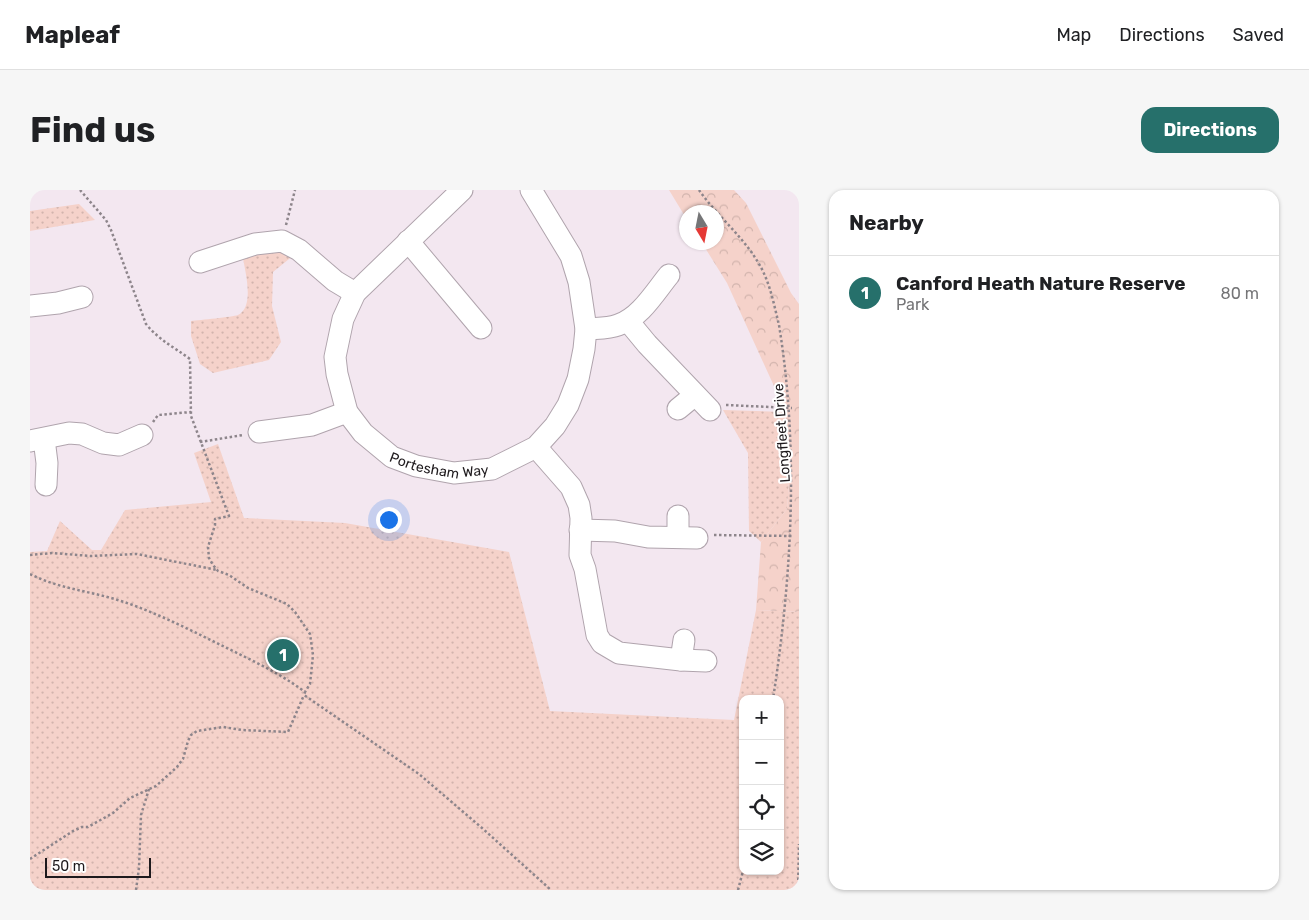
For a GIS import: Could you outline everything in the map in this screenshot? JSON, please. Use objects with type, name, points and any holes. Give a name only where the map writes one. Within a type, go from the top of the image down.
[{"type":"street","name":"Portesham Way","points":[[462,190],[355,293],[343,319],[335,357],[337,374],[347,412],[363,433],[392,458],[416,466],[454,473],[492,468],[536,447],[555,426],[568,405],[578,378],[586,329],[579,282],[571,256],[531,190]]},
{"type":"street","points":[[200,262],[255,244],[282,241],[299,250],[335,281],[355,293]]},
{"type":"street","points":[[408,241],[481,328]]},
{"type":"street","points":[[586,329],[608,328],[628,321],[652,297],[669,274]]},
{"type":"street","points":[[30,306],[56,293],[82,297]]},
{"type":"street","points":[[628,321],[702,403],[678,409]]},
{"type":"street","points":[[273,437],[347,412]]},
{"type":"street","points":[[46,485],[47,463],[37,440],[69,433],[82,434],[103,443],[119,445],[142,435]]},
{"type":"street","points":[[536,447],[576,494],[579,505],[580,555],[585,569],[597,636],[602,643],[619,653],[683,650],[706,661]]},
{"type":"street","points":[[580,530],[615,531],[648,537],[687,538],[678,516]]},
{"type":"path","points":[[80,190],[106,220],[111,230],[146,324],[154,334],[190,359],[191,412],[200,442],[229,516],[215,519],[208,547],[208,558],[218,571]]},
{"type":"path","points":[[282,241],[295,190]]},
{"type":"path","name":"Longfleet Drive","points":[[699,190],[760,264],[771,294],[783,342],[794,433]]},
{"type":"path","points":[[702,403],[792,408]]},
{"type":"path","points":[[142,435],[158,415],[191,412]]},
{"type":"path","points":[[200,442],[273,437]]},
{"type":"path","name":"Longfleet Drive","points":[[774,695],[790,579],[795,497]]},
{"type":"path","points":[[687,538],[706,535],[793,536]]},
{"type":"path","points":[[30,555],[52,553],[91,556],[137,554],[218,571],[229,575],[248,588],[287,604],[310,634],[313,656],[310,684],[288,732],[242,730],[223,727],[197,731],[191,735],[183,759],[156,786],[130,798],[113,813],[88,827],[82,827],[74,831],[30,859]]},
{"type":"path","points":[[30,574],[68,589],[113,598],[132,604],[268,668],[290,680],[306,692]]},
{"type":"path","points":[[304,696],[418,774],[551,890]]},
{"type":"path","points":[[136,890],[139,868],[141,814],[149,789]]},
{"type":"path","points":[[798,890],[799,844]]},
{"type":"path","points":[[738,890],[743,875]]},
{"type":"green space","points":[[669,190],[734,190],[746,203],[791,293],[799,304],[799,612],[756,610],[761,542],[787,509],[791,454],[784,408],[727,283],[706,250],[724,250],[724,205],[679,206]]},
{"type":"green space","points":[[79,204],[95,220],[30,231],[30,211]]},
{"type":"green space","points":[[271,246],[294,255],[273,272],[272,306],[281,342],[269,360],[213,373],[200,364],[191,336],[191,321],[238,315],[247,304],[248,295],[242,252]]},
{"type":"green space","points":[[723,410],[784,412],[791,454],[787,509],[761,542],[749,531],[748,453]]},
{"type":"green space","points":[[218,444],[244,518],[345,523],[509,552],[550,711],[734,720],[739,695],[756,610],[799,612],[799,890],[30,890],[30,552],[47,551],[60,521],[92,550],[101,550],[125,510],[211,502],[194,453]]},
{"type":"place","name":"Canford Heath Nature Reserve","points":[[283,655]]}]
